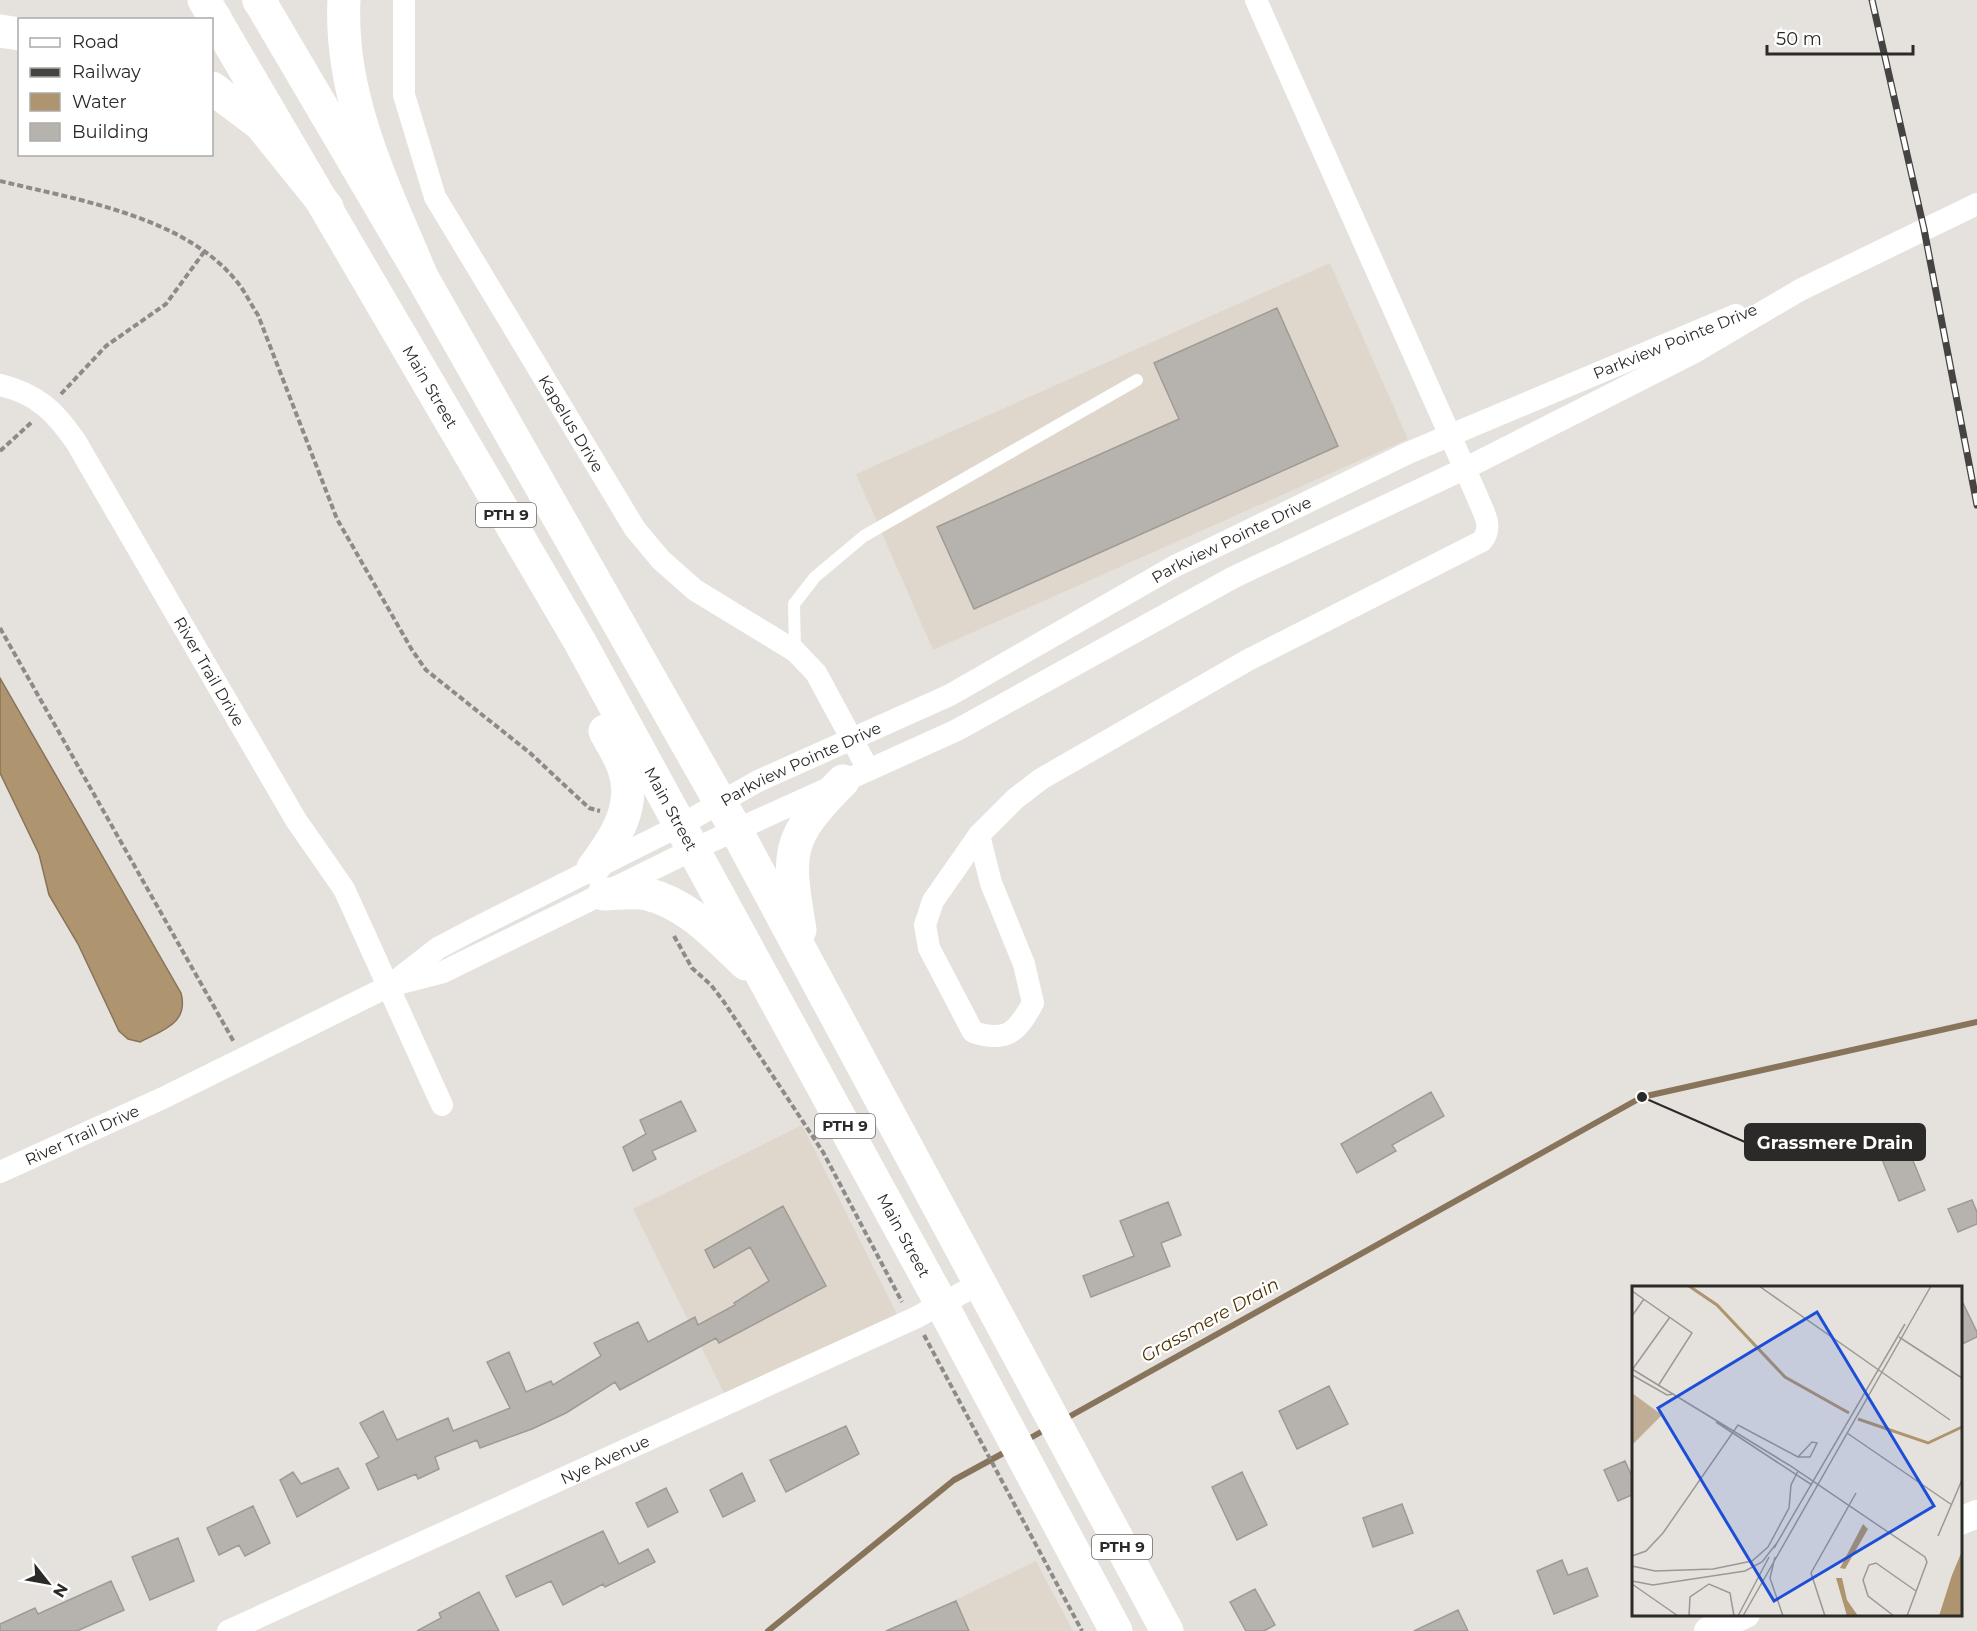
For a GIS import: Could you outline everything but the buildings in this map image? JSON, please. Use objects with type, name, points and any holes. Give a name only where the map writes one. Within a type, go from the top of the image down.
[{"type":"main road","name":"PTH 9","points":[[260,0],[422,277],[728,816],[1167,1631]]},
{"type":"main road","points":[[344,0],[343,27],[359,122],[422,277]]},
{"type":"main road","name":"Main Street","points":[[210,13],[327,207],[580,642],[769,986],[928,1312],[981,1412],[1023,1487],[1116,1631]]},
{"type":"main road","points":[[0,31],[18,34]]},
{"type":"main road","points":[[213,89],[260,124],[327,207]]},
{"type":"main road","points":[[580,642],[583,689],[624,769],[628,792],[625,811],[598,881],[645,893],[677,905],[702,922],[769,986]]},
{"type":"main road","points":[[805,959],[791,878],[791,855],[796,838],[805,821],[856,775]]},
{"type":"street","name":"Kapelus Drive","points":[[404,0],[404,95],[435,197],[635,529],[661,560],[695,590],[795,651],[816,673],[853,737],[856,775]]},
{"type":"street","points":[[979,835],[991,883],[1024,964],[1033,1003],[1023,1020],[1008,1035],[992,1038],[974,1032],[930,948],[925,925],[933,901],[979,835],[1015,800],[1041,779],[1248,660],[1482,541],[1488,534],[1489,526],[1432,392],[1256,0]]},
{"type":"street","name":"Parkview Pointe Drive","points":[[688,837],[728,816],[758,781],[950,695],[1175,566],[1449,435],[1703,328],[1800,290],[1977,204]]},
{"type":"street","name":"Parkview Pointe Drive","points":[[688,837],[728,816],[856,775],[957,730],[1234,577],[1464,469],[1693,353],[1800,290]]},
{"type":"street","name":"River Trail Drive","points":[[0,385],[35,397],[49,407],[76,442],[296,820],[344,889],[442,1105]]},
{"type":"street","name":"River Trail Drive","points":[[0,1172],[243,1058],[389,986],[438,948],[598,881],[688,837]]},
{"type":"street","name":"Nye Avenue","points":[[228,1631],[928,1312],[979,1284]]},
{"type":"street","points":[[1962,1520],[1977,1514]]},
{"type":"street","points":[[1708,1631],[1742,1616]]},
{"type":"lane","points":[[795,651],[794,604],[815,577],[864,536],[1137,380]]},
{"type":"path","points":[[0,181],[101,205],[181,236],[204,252],[240,286],[258,315],[337,519],[395,623],[426,670],[530,753],[589,808],[601,812],[610,809],[625,811]]},
{"type":"path","points":[[0,450],[49,407],[106,346],[166,304],[204,252]]},
{"type":"path","points":[[0,628],[201,979],[243,1058]]},
{"type":"path","points":[[677,905],[669,923],[692,968],[711,985],[724,1002],[823,1152],[902,1299],[902,1305],[928,1312],[1023,1487],[1082,1631]]},
{"type":"shaded area","points":[[1330,263],[1408,439],[933,650],[856,474]]},
{"type":"shaded area","points":[[802,1125],[897,1314],[727,1399],[633,1209]]},
{"type":"shaded area","points":[[1036,1561],[1073,1631],[890,1631]]},
{"type":"water","points":[[0,678],[181,993],[181,1012],[178,1019],[165,1029],[140,1042],[128,1039],[119,1031],[78,944],[49,895],[39,854],[0,773]]},
{"type":"waterway","name":"Grassmere Drain","points":[[1065,1419],[1642,1097],[1977,1022]]},
{"type":"waterway","name":"Grassmere Drain","points":[[1025,1441],[1048,1428]]},
{"type":"waterway","name":"Grassmere Drain","points":[[768,1631],[954,1480],[1009,1450]]},
{"type":"railway","points":[[1872,0],[1924,229],[1977,505]]},
{"type":"place","name":"Grassmere Drain","points":[[1642,1097]]}]
